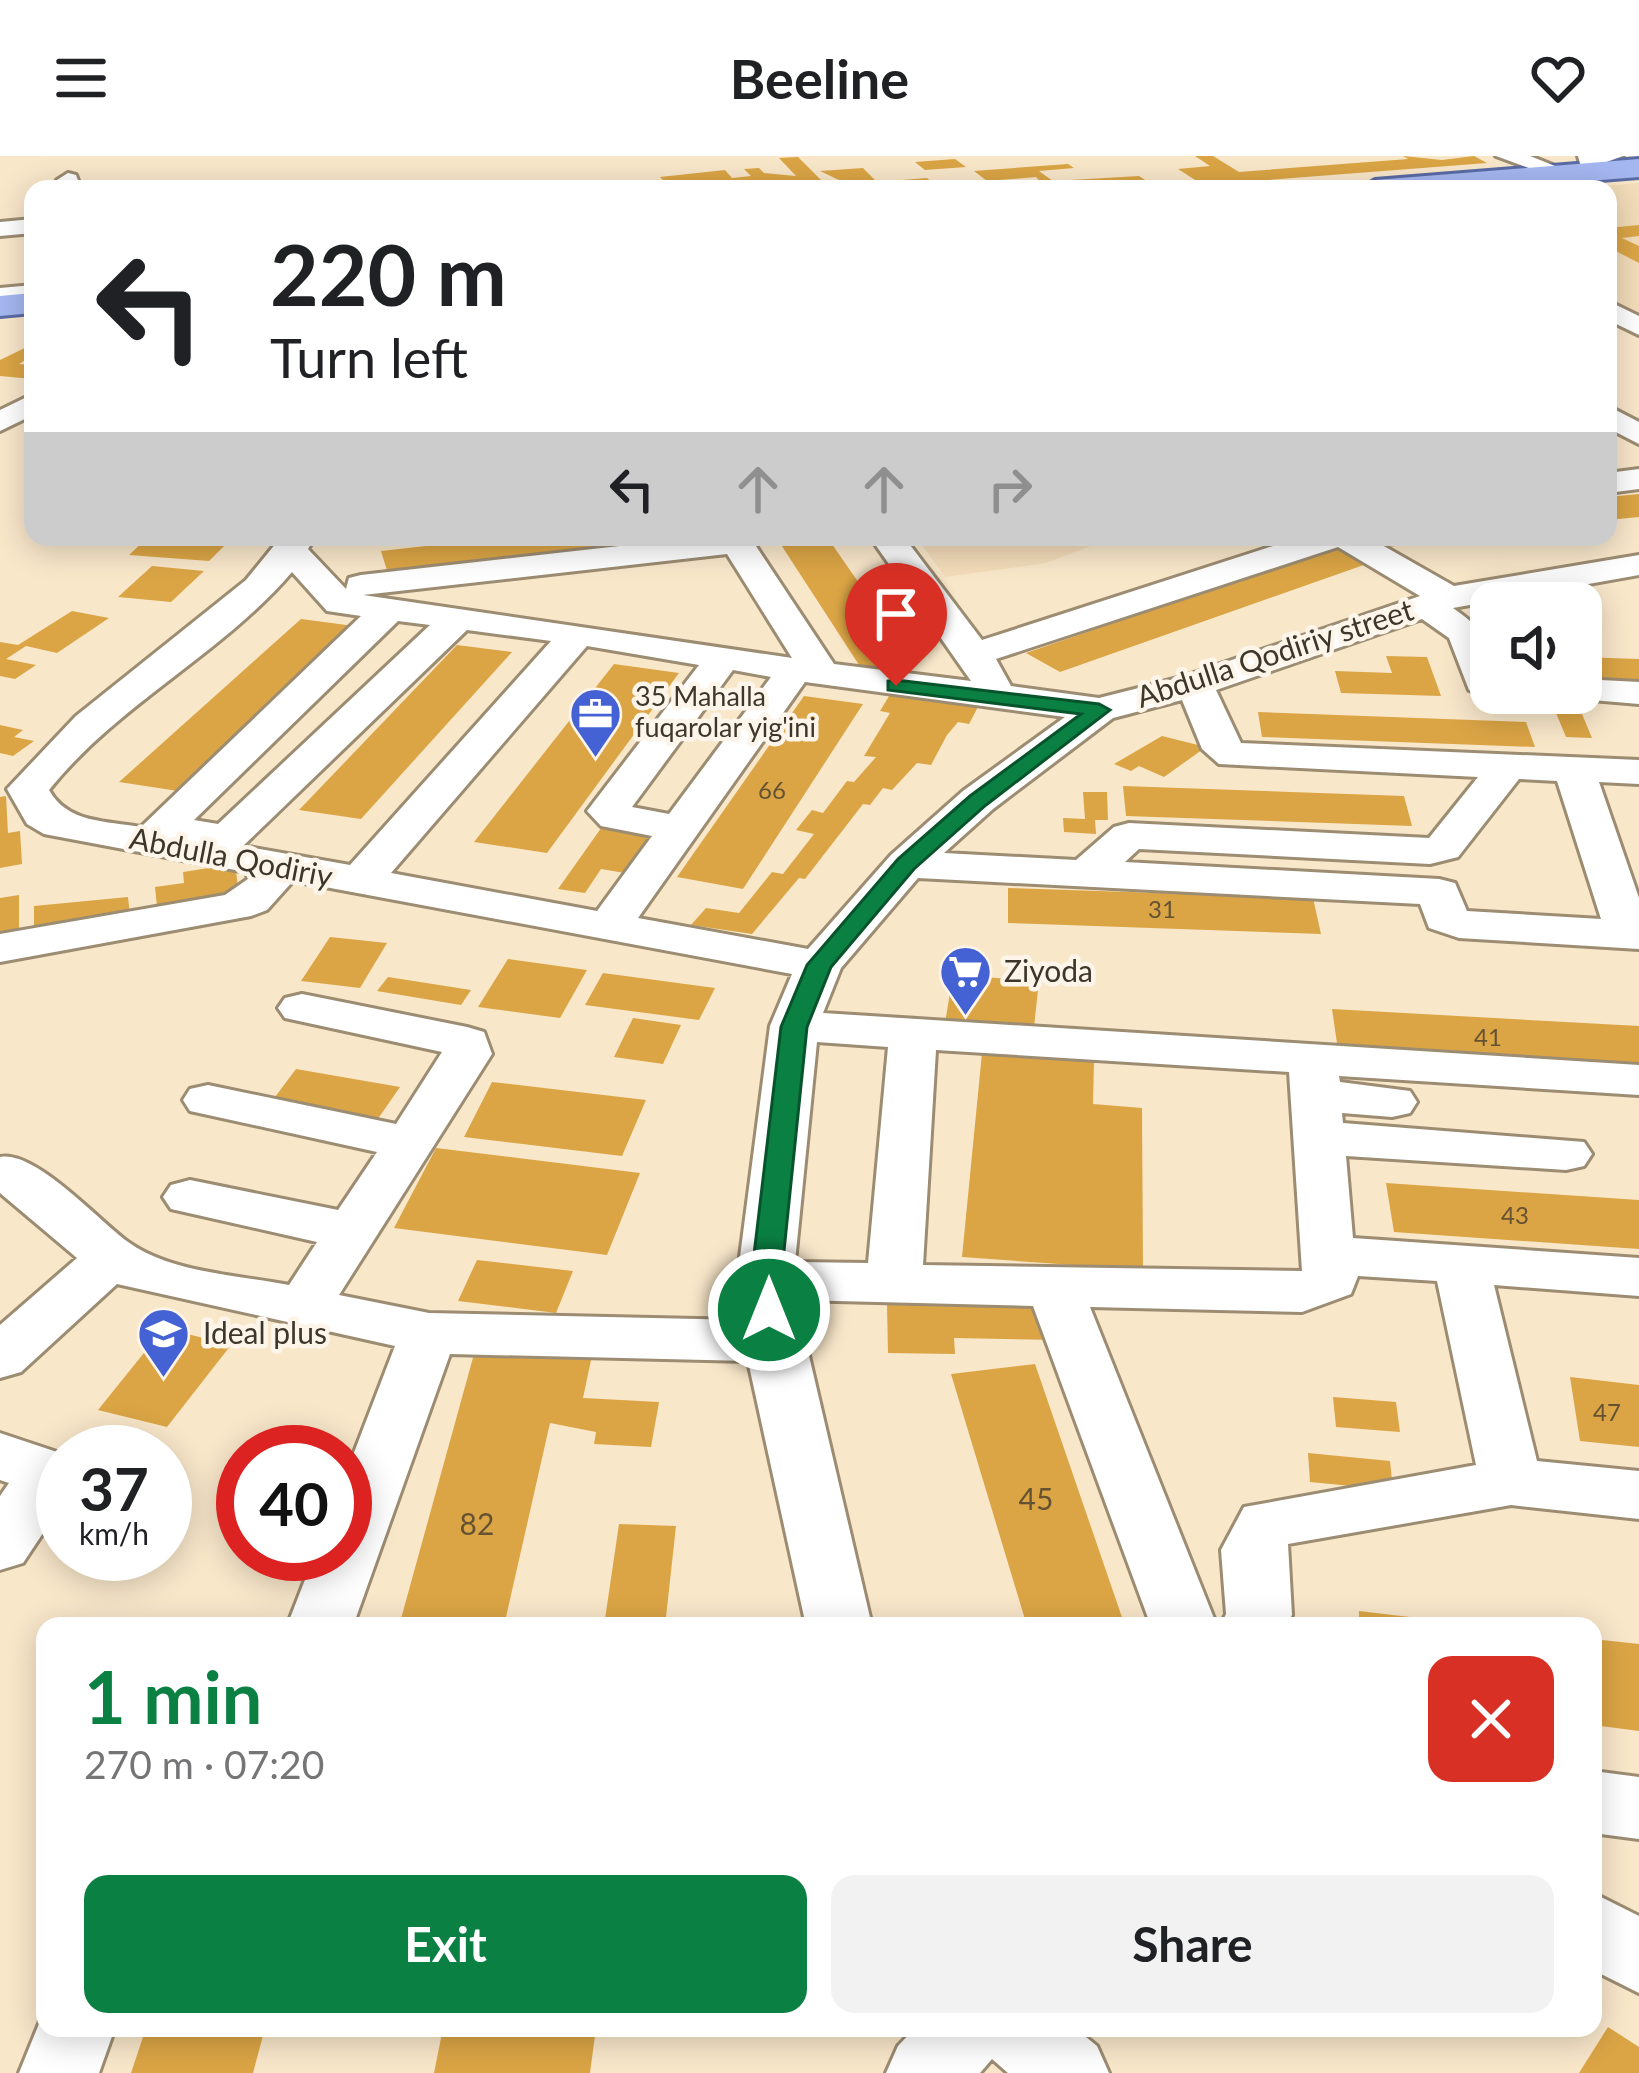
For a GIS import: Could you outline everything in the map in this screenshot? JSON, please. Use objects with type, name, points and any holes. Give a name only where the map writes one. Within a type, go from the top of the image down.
[{"type":"main road","points":[[1466,180],[1590,167],[1639,167]]},
{"type":"street","points":[[1507,156],[1590,167]]},
{"type":"street","name":"Abdulla Qodiriy","points":[[293,546],[265,583],[84,730],[28,790],[31,802],[59,825],[187,841],[266,866],[820,965]]},
{"type":"street","points":[[296,546],[340,602],[1099,710]]},
{"type":"street","points":[[329,589],[686,546]]},
{"type":"street","points":[[739,546],[809,672]]},
{"type":"street","points":[[893,546],[970,656],[986,671],[996,695]]},
{"type":"street","points":[[970,656],[1205,576],[1310,546]]},
{"type":"street","points":[[1361,546],[1384,556],[1437,602],[1465,633],[1470,647]]},
{"type":"street","points":[[329,589],[343,550]]},
{"type":"street","name":"Abdulla Qodiriy street","points":[[837,1617],[773,1341],[766,1280],[794,1027],[820,965],[906,864],[978,800],[1099,710],[1195,685],[1437,602],[1639,565]]},
{"type":"street","points":[[390,608],[162,827],[187,841],[227,838],[460,617]]},
{"type":"street","points":[[359,882],[578,634]]},
{"type":"street","points":[[680,829],[616,817],[608,811],[723,658]]},
{"type":"street","points":[[609,926],[680,829],[809,672]]},
{"type":"street","points":[[1195,685],[1222,749],[1233,755],[1639,772]]},
{"type":"street","points":[[1602,691],[1639,693]]},
{"type":"street","points":[[225,766],[291,777]]},
{"type":"street","points":[[1507,768],[1443,848],[1435,872],[1445,918],[1459,924],[1634,935],[1574,770]]},
{"type":"street","points":[[906,864],[1087,873],[1435,872]]},
{"type":"street","points":[[0,948],[235,907],[262,893],[271,882],[266,866]]},
{"type":"street","points":[[302,1008],[467,1042],[467,1054],[305,1304]]},
{"type":"street","points":[[794,1027],[913,1034],[1316,1097],[1566,1154]]},
{"type":"street","points":[[894,1283],[913,1034]]},
{"type":"street","points":[[1316,1097],[1639,1080]]},
{"type":"street","points":[[1316,1097],[1392,1102]]},
{"type":"street","points":[[766,1280],[1302,1293],[1331,1282],[1316,1097]]},
{"type":"street","points":[[208,1100],[410,1143]]},
{"type":"street","points":[[8,1172],[112,1258],[146,1275],[429,1333],[773,1341]]},
{"type":"street","points":[[190,1198],[352,1231]]},
{"type":"street","points":[[1327,1255],[1639,1277]]},
{"type":"street","points":[[0,1357],[112,1258]]},
{"type":"street","points":[[1461,1266],[1511,1481]]},
{"type":"street","points":[[1054,1287],[1181,1617]]},
{"type":"street","points":[[323,1617],[429,1333]]},
{"type":"street","points":[[0,1456],[38,1468],[41,1486],[0,1545]]},
{"type":"street","points":[[1258,1617],[1252,1550],[1266,1524],[1511,1481],[1639,1495]]},
{"type":"street","points":[[1602,1803],[1639,1808]]},
{"type":"street","points":[[1602,1934],[1639,1958]]},
{"type":"street","points":[[59,2073],[73,2037]]},
{"type":"street","points":[[926,2073],[961,2037]]},
{"type":"street","points":[[1025,2037],[1069,2073]]},
{"type":"shaded area","points":[[1639,183],[1639,321],[1617,308],[1617,185]]},
{"type":"shaded area","points":[[923,546],[1090,546],[1046,563],[945,577]]},
{"type":"building","points":[[1195,156],[1213,156],[1239,172],[1408,159],[1403,156],[1442,160],[1474,156],[1487,163],[1268,180],[1195,180],[1178,169],[1210,166]]},
{"type":"building","points":[[798,157],[821,180],[660,177],[725,170],[732,178],[751,176],[744,169],[759,168],[764,173],[796,176],[779,158]]},
{"type":"building","points":[[955,159],[966,167],[925,170],[915,162]]},
{"type":"building","points":[[1068,164],[1074,168],[1039,171],[1052,180],[986,180],[974,171]]},
{"type":"building","points":[[863,168],[875,180],[839,180],[820,171]]},
{"type":"building","points":[[1139,176],[1145,180],[1070,180]]},
{"type":"building","points":[[1639,225],[1639,236],[1622,238],[1639,246],[1639,263],[1617,252],[1617,227]]},
{"type":"building","points":[[24,348],[24,361],[19,364],[24,364],[24,378],[0,376],[0,360]]},
{"type":"building","points":[[1639,494],[1639,517],[1617,519],[1617,496]]},
{"type":"building","points":[[138,546],[224,546],[209,561],[129,555]]},
{"type":"building","points":[[426,546],[657,546],[389,577],[381,551]]},
{"type":"building","points":[[782,546],[833,546],[913,661],[861,668]]},
{"type":"building","points":[[1338,546],[1378,560],[1060,672],[1026,653]]},
{"type":"building","points":[[152,566],[204,571],[171,602],[118,597]]},
{"type":"building","points":[[72,611],[109,618],[57,653],[26,646],[6,659],[36,665],[15,679],[0,676],[0,642],[18,645]]},
{"type":"building","points":[[301,619],[354,626],[178,791],[119,782]]},
{"type":"building","points":[[457,645],[512,652],[361,819],[299,810]]},
{"type":"building","points":[[1386,656],[1427,657],[1441,696],[1341,693],[1335,671],[1392,673]]},
{"type":"building","points":[[1602,658],[1639,659],[1639,682],[1602,681]]},
{"type":"building","points":[[614,664],[679,673],[547,853],[474,842]]},
{"type":"building","points":[[892,691],[980,703],[969,724],[958,722],[947,735],[931,765],[917,763],[892,790],[883,788],[870,805],[863,804],[805,879],[799,878],[752,934],[691,925],[706,908],[739,913],[772,872],[783,874],[814,834],[796,830],[812,810],[823,813],[847,781],[854,782],[876,757],[864,756],[890,713],[880,711]]},
{"type":"building","points":[[804,696],[863,704],[743,889],[677,877]]},
{"type":"building","points":[[1258,712],[1526,722],[1535,747],[1262,737]]},
{"type":"building","points":[[1556,714],[1582,714],[1592,738],[1566,737]]},
{"type":"building","points":[[0,725],[23,730],[14,737],[34,741],[13,756],[0,753]]},
{"type":"building","points":[[1162,736],[1206,747],[1164,777],[1139,766],[1131,771],[1114,764]]},
{"type":"building","points":[[1123,786],[1404,796],[1412,826],[1126,816]]},
{"type":"building","points":[[1083,792],[1107,792],[1108,820],[1095,820],[1096,834],[1064,832],[1063,818],[1085,819]]},
{"type":"building","points":[[6,796],[8,833],[20,831],[22,864],[0,868],[0,797]]},
{"type":"building","points":[[604,824],[659,832],[631,874],[601,869],[585,893],[558,889]]},
{"type":"building","points":[[235,864],[239,894],[157,907],[155,887],[184,883],[183,872]]},
{"type":"building","points":[[1008,888],[1313,898],[1321,934],[1008,923]]},
{"type":"building","points":[[19,895],[19,931],[0,934],[0,898]]},
{"type":"building","points":[[128,897],[130,915],[34,929],[34,906]]},
{"type":"building","points":[[330,937],[387,943],[360,988],[301,981]]},
{"type":"building","points":[[508,959],[587,970],[560,1018],[478,1007]]},
{"type":"building","points":[[603,973],[715,988],[699,1020],[585,1005]]},
{"type":"building","points":[[953,975],[1039,981],[1033,1036],[944,1029]]},
{"type":"building","points":[[388,977],[471,990],[461,1005],[377,991]]},
{"type":"building","points":[[1332,1009],[1639,1026],[1639,1068],[1338,1050]]},
{"type":"building","points":[[633,1018],[681,1025],[663,1064],[614,1057]]},
{"type":"building","points":[[982,1053],[1094,1061],[1093,1104],[1142,1108],[1143,1270],[962,1257]]},
{"type":"building","points":[[296,1069],[400,1087],[375,1123],[269,1105]]},
{"type":"building","points":[[492,1082],[646,1100],[622,1156],[464,1137]]},
{"type":"building","points":[[436,1148],[640,1173],[607,1255],[394,1228]]},
{"type":"building","points":[[1386,1183],[1639,1200],[1639,1249],[1394,1232]]},
{"type":"building","points":[[477,1260],[573,1271],[556,1313],[458,1301]]},
{"type":"building","points":[[887,1305],[1055,1306],[1058,1340],[954,1338],[955,1354],[888,1353]]},
{"type":"building","points":[[164,1328],[231,1345],[169,1425],[98,1410]]},
{"type":"building","points":[[474,1354],[591,1360],[583,1398],[659,1402],[651,1447],[594,1444],[596,1432],[550,1423],[506,1617],[401,1617]]},
{"type":"building","points":[[1035,1364],[1122,1617],[1024,1617],[951,1374]]},
{"type":"building","points":[[1570,1377],[1639,1385],[1639,1447],[1580,1441]]},
{"type":"building","points":[[1333,1397],[1396,1402],[1400,1432],[1336,1427]]},
{"type":"building","points":[[1308,1453],[1390,1461],[1393,1490],[1310,1482]]},
{"type":"building","points":[[619,1524],[676,1526],[666,1617],[605,1617]]},
{"type":"building","points":[[1359,1611],[1410,1617],[1359,1617]]},
{"type":"building","points":[[1602,1640],[1639,1644],[1639,1731],[1602,1726]]},
{"type":"building","points":[[1608,2027],[1639,2047],[1639,2073],[1579,2073]]},
{"type":"building","points":[[143,2037],[263,2037],[253,2073],[131,2073]]},
{"type":"building","points":[[441,2037],[595,2037],[590,2073],[434,2073]]},
{"type":"place","name":"35 Mahalla fuqarolar yig'ini","points":[[596,759]]},
{"type":"place","name":"Ziyoda","points":[[965,1018]]},
{"type":"place","name":"Ideal plus","points":[[164,1380]]},
{"type":"route","points":[[769,1310],[766,1280],[794,1027],[820,965],[860,912],[906,864],[978,800],[1099,710],[896,686]]}]
